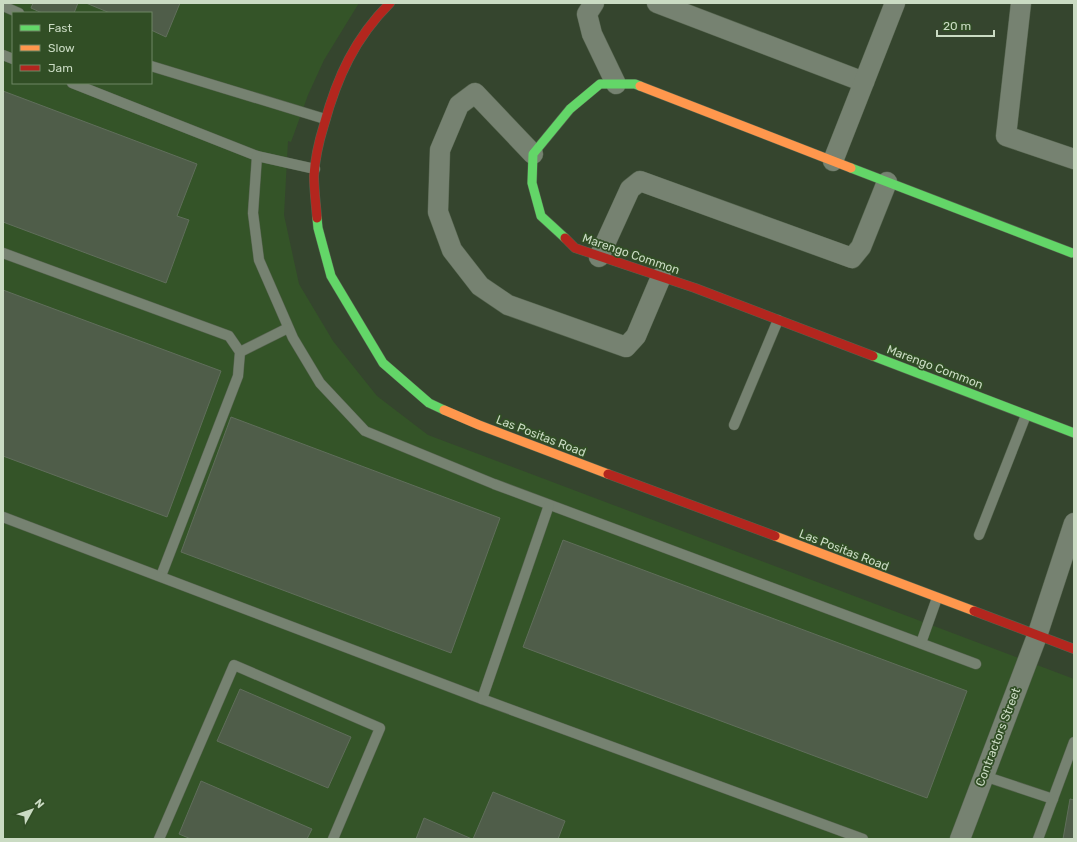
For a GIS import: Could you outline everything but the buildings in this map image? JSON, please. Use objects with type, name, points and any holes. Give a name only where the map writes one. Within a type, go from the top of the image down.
[{"type":"street","name":"Las Positas Road","points":[[390,3],[372,21],[348,57],[331,97],[318,145],[315,169],[318,228],[331,276],[383,363],[429,402],[479,425],[1074,649]]},
{"type":"street","points":[[594,3],[587,14],[592,34],[616,84]]},
{"type":"street","points":[[657,3],[864,82]]},
{"type":"street","points":[[834,161],[895,3]]},
{"type":"street","points":[[1021,3],[1006,136],[1074,159]]},
{"type":"street","points":[[661,277],[636,336],[626,347],[508,305],[480,286],[452,250],[438,212],[440,150],[449,125],[460,105],[475,93],[533,154],[570,109],[600,84],[635,84],[1073,255]]},
{"type":"street","name":"Marengo Common","points":[[533,154],[532,183],[541,216],[575,248],[661,277],[778,320],[1074,433]]},
{"type":"street","points":[[599,256],[630,189],[640,181],[852,258],[861,247],[887,182]]},
{"type":"street","name":"Contractors Street","points":[[960,839],[1037,636],[1074,523]]},
{"type":"lane","points":[[3,6],[17,12]]},
{"type":"lane","points":[[152,66],[325,119]]},
{"type":"lane","points":[[75,84],[257,156],[315,169]]},
{"type":"lane","points":[[257,156],[253,213],[259,260],[288,328],[320,383],[364,431],[549,504],[976,664]]},
{"type":"lane","points":[[3,253],[229,336],[240,352],[238,376],[161,576]]},
{"type":"lane","points":[[734,425],[778,320]]},
{"type":"lane","points":[[240,352],[288,328]]},
{"type":"lane","points":[[979,535],[1026,415]]},
{"type":"lane","points":[[482,699],[549,504]]},
{"type":"lane","points":[[3,517],[482,699],[863,839]]},
{"type":"lane","points":[[921,643],[937,598]]},
{"type":"lane","points":[[159,839],[234,665],[380,728],[333,839]]},
{"type":"lane","points":[[1038,839],[1074,742]]},
{"type":"lane","points":[[984,776],[1053,799]]},
{"type":"shaded area","points":[[3,3],[359,3],[324,60],[308,95],[291,142],[288,141],[284,215],[299,284],[333,341],[377,396],[428,435],[1074,679],[1074,839],[3,839]]},
{"type":"traffic: fast","points":[[565,238],[541,216],[532,183],[533,154],[570,109],[600,84],[635,84],[640,86]]},
{"type":"traffic: fast","points":[[851,168],[1072,253]]},
{"type":"traffic: fast","points":[[317,218],[318,228],[331,276],[383,363],[429,403],[444,410]]},
{"type":"traffic: fast","points":[[873,356],[1074,433]]},
{"type":"traffic: slow","points":[[640,86],[851,168]]},
{"type":"traffic: slow","points":[[444,410],[479,425],[608,474]]},
{"type":"traffic: slow","points":[[775,536],[974,611]]},
{"type":"traffic: jam","points":[[317,218],[314,186],[316,156],[329,107],[341,75],[357,44],[390,3]]},
{"type":"traffic: jam","points":[[565,238],[575,248],[695,288],[873,356]]},
{"type":"traffic: jam","points":[[608,474],[775,536]]},
{"type":"traffic: jam","points":[[974,611],[1074,649]]}]
